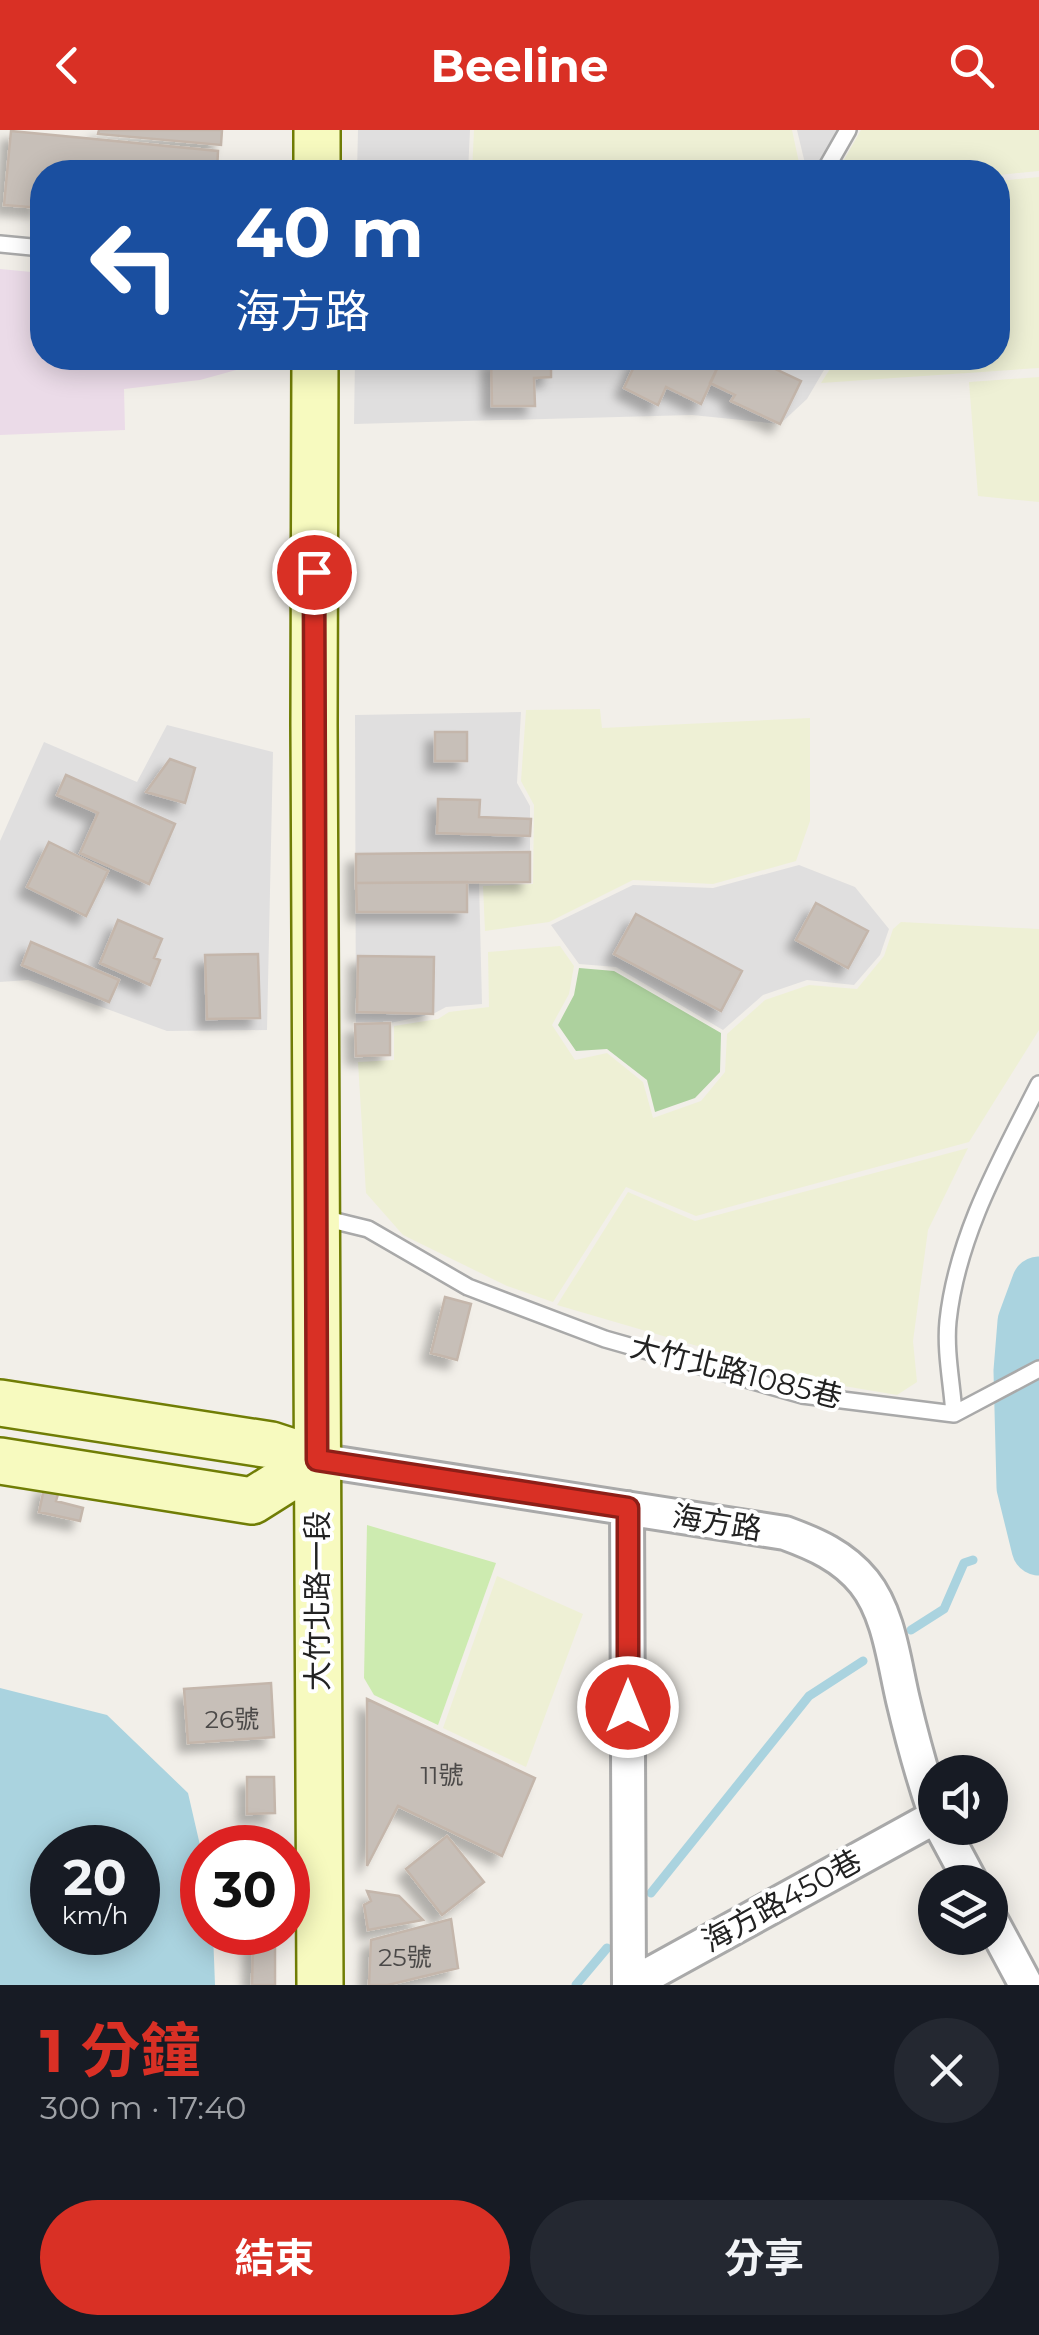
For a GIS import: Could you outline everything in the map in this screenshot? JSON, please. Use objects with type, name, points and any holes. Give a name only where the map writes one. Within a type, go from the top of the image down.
[{"type":"street","points":[[316,160],[317,130]]},
{"type":"street","name":"大竹北路一段","points":[[315,370],[320,1985]]},
{"type":"street","name":"海方路","points":[[0,1403],[271,1445],[317,1460],[785,1534],[814,1543],[842,1560],[866,1584],[885,1625],[918,1762]]},
{"type":"street","points":[[0,1462],[252,1500],[317,1460]]},
{"type":"street","points":[[628,1508],[629,1985]]},
{"type":"street","name":"海方路450巷","points":[[629,1985],[918,1824]]},
{"type":"street","points":[[1008,1952],[1026,1985]]},
{"type":"lane","points":[[831,160],[848,130]]},
{"type":"lane","points":[[0,244],[30,247]]},
{"type":"lane","points":[[1039,1084],[964,1244],[948,1324],[954,1414],[1039,1368]]},
{"type":"lane","name":"大竹北路1085巷","points":[[316,1217],[368,1229],[468,1288],[606,1339],[802,1395],[954,1414]]},
{"type":"shaded area","points":[[358,130],[470,130],[469,160],[357,160]]},
{"type":"shaded area","points":[[797,130],[842,130],[826,160],[804,160]]},
{"type":"shaded area","points":[[0,269],[30,272],[30,370],[236,370],[200,380],[124,389],[125,430],[0,435]]},
{"type":"shaded area","points":[[355,370],[824,370],[807,399],[780,424],[692,415],[354,424]]},
{"type":"shaded area","points":[[521,712],[517,783],[530,806],[530,882],[479,882],[482,1004],[446,1007],[433,1014],[390,1023],[390,1055],[356,1056],[355,715]]},
{"type":"shaded area","points":[[167,725],[273,752],[267,1030],[167,1031],[28,980],[0,982],[0,841],[44,742],[137,782]]},
{"type":"shaded area","points":[[799,865],[855,887],[889,929],[880,955],[854,985],[807,980],[763,995],[723,1030],[616,967],[579,964],[551,925],[633,885],[713,888]]},
{"type":"green space","points":[[474,130],[792,130],[798,160],[473,160]]},
{"type":"green space","points":[[861,130],[1039,130],[1039,171],[1010,174],[1010,160],[844,160]]},
{"type":"green space","points":[[1039,177],[1039,368],[1010,370],[1010,180]]},
{"type":"green space","points":[[829,370],[1010,370],[821,383]]},
{"type":"green space","points":[[1039,377],[1039,502],[978,496],[969,382]]},
{"type":"green space","points":[[600,709],[602,728],[810,718],[810,821],[796,861],[713,884],[633,880],[549,922],[485,931],[483,886],[533,884],[534,805],[521,781],[526,710]]},
{"type":"green space","points":[[901,922],[1039,929],[1039,1030],[969,1142],[696,1216],[626,1187],[553,1302],[507,1286],[403,1235],[366,1193],[358,1062],[394,1060],[394,1026],[489,1007],[488,952],[560,946],[574,966],[569,994],[552,1025],[575,1060],[607,1053],[643,1082],[653,1118],[701,1101],[725,1072],[727,1034],[765,1000],[809,985],[857,989],[884,956],[893,929]]},
{"type":"green space","points":[[579,968],[614,971],[721,1033],[720,1072],[695,1098],[655,1112],[647,1080],[607,1049],[576,1051],[558,1025],[574,995]]},
{"type":"green space","points":[[968,1148],[928,1230],[913,1341],[917,1382],[897,1395],[820,1382],[557,1305],[628,1192],[695,1221]]},
{"type":"green space","points":[[367,1525],[496,1563],[438,1725],[374,1695],[364,1678]]},
{"type":"green space","points":[[497,1576],[583,1614],[526,1767],[443,1728]]},
{"type":"water","points":[[0,1688],[107,1715],[188,1793],[195,1825],[180,1825],[180,1955],[214,1955],[215,1985],[0,1985]]},
{"type":"building","points":[[99,130],[222,130],[221,145],[98,134]]},
{"type":"building","points":[[11,131],[218,151],[218,160],[30,160],[30,207],[4,205]]},
{"type":"building","points":[[491,370],[551,370],[551,377],[534,378],[535,406],[492,406]]},
{"type":"building","points":[[632,370],[717,370],[701,404],[666,387],[658,405],[624,388]]},
{"type":"building","points":[[716,370],[778,370],[801,381],[780,424],[731,401],[735,395],[710,383]]},
{"type":"building","points":[[435,732],[467,732],[467,761],[435,761]]},
{"type":"building","points":[[170,759],[195,768],[185,803],[146,792]]},
{"type":"building","points":[[66,775],[175,824],[149,884],[80,853],[98,813],[57,795]]},
{"type":"building","points":[[438,799],[480,800],[479,817],[531,819],[530,836],[437,833]]},
{"type":"building","points":[[49,842],[108,871],[86,916],[27,887]]},
{"type":"building","points":[[530,852],[530,882],[356,883],[356,854]]},
{"type":"building","points":[[467,882],[467,912],[357,912],[356,883]]},
{"type":"building","points":[[816,903],[868,931],[848,968],[796,940]]},
{"type":"building","points":[[636,914],[742,971],[721,1011],[614,954]]},
{"type":"building","points":[[118,920],[162,939],[154,958],[160,960],[150,985],[100,963]]},
{"type":"building","points":[[31,942],[119,980],[109,1002],[22,965]]},
{"type":"building","points":[[258,954],[260,1018],[207,1019],[205,955]]},
{"type":"building","points":[[358,956],[434,957],[433,1014],[357,1012]]},
{"type":"building","points":[[390,1023],[390,1055],[356,1056],[355,1024]]},
{"type":"building","points":[[445,1297],[471,1304],[457,1360],[431,1353]]},
{"type":"building","points":[[45,1484],[60,1487],[56,1501],[83,1508],[80,1521],[39,1512]]},
{"type":"building","points":[[271,1683],[274,1737],[188,1743],[184,1689]]},
{"type":"building","points":[[367,1699],[535,1778],[502,1856],[398,1806],[367,1866]]},
{"type":"building","points":[[247,1777],[274,1777],[275,1813],[247,1814]]},
{"type":"building","points":[[447,1836],[484,1882],[442,1915],[406,1869]]},
{"type":"building","points":[[367,1891],[399,1896],[423,1920],[368,1930],[364,1905],[371,1901]]},
{"type":"building","points":[[451,1919],[458,1968],[388,1985],[369,1985],[371,1940]]},
{"type":"building","points":[[253,1955],[275,1955],[275,1985],[252,1985]]},
{"type":"waterway","points":[[1039,1284],[1025,1322],[1021,1371],[1024,1487],[1039,1548]]},
{"type":"waterway","points":[[911,1630],[944,1609],[964,1563],[973,1560]]},
{"type":"waterway","points":[[651,1893],[809,1696],[863,1661]]},
{"type":"waterway","points":[[576,1985],[607,1948]]},
{"type":"route","points":[[314,572],[317,1460],[628,1508],[628,1707]]}]
